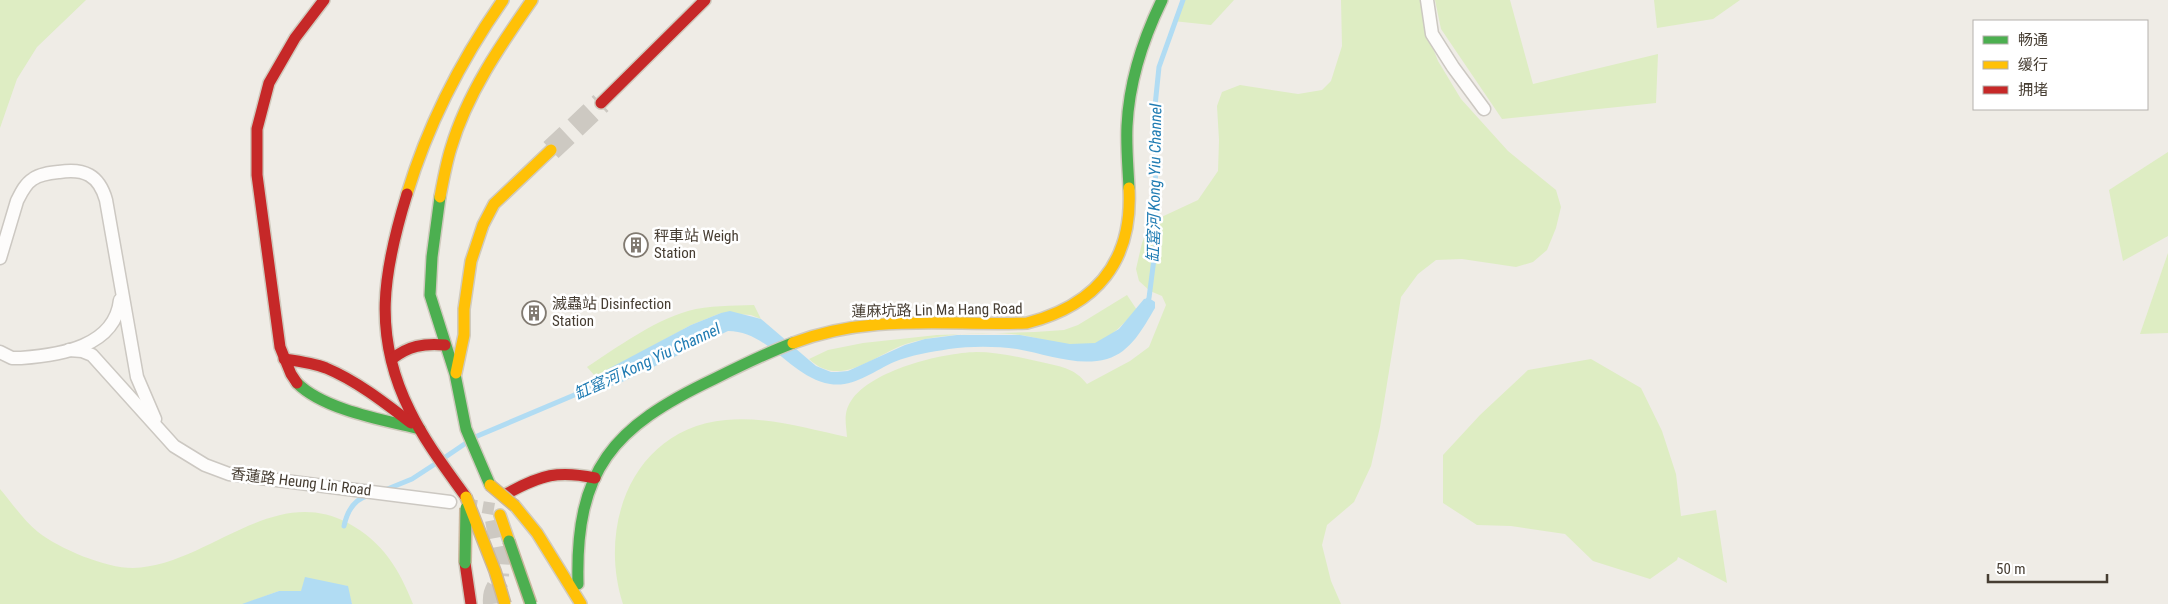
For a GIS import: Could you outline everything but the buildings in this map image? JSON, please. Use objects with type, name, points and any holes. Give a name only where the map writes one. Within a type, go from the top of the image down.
[{"type":"main road","points":[[324,0],[295,38],[269,83],[258,129],[257,175],[277,333],[284,359],[298,384],[324,401],[367,416],[420,429]]},
{"type":"main road","points":[[503,0],[474,40],[445,94],[408,189],[388,265],[384,315],[392,359],[401,389],[428,444],[466,496],[495,571],[505,604]]},
{"type":"main road","points":[[531,604],[490,485],[466,428],[455,374],[430,295],[437,209],[451,147],[468,106],[494,55],[532,0]]},
{"type":"main road","points":[[601,103],[705,0]]},
{"type":"main road","name":"蓮麻坑路 Lin Ma Hang Road","points":[[578,584],[576,558],[578,528],[595,478],[615,447],[640,420],[702,384],[802,338],[837,328],[870,324],[1027,323],[1043,320],[1069,310],[1093,292],[1113,267],[1126,237],[1130,207],[1126,134],[1130,91],[1144,40],[1162,0]]},
{"type":"main road","points":[[455,374],[464,335],[464,309],[471,261],[483,225],[494,204],[551,150]]},
{"type":"main road","points":[[392,359],[399,353],[425,343],[445,345]]},
{"type":"main road","points":[[284,359],[327,369],[378,399],[420,429]]},
{"type":"main road","points":[[508,493],[536,478],[557,473],[564,472],[595,478]]},
{"type":"main road","points":[[490,485],[515,506],[530,523],[581,604]]},
{"type":"main road","points":[[466,496],[465,563],[472,604]]},
{"type":"street","points":[[1427,0],[1432,34],[1453,67],[1484,109]]},
{"type":"street","name":"香蓮路 Heung Lin Road","points":[[0,258],[17,201],[26,185],[47,173],[73,170],[95,178],[103,191],[136,376],[163,435]]},
{"type":"street","name":"香蓮路 Heung Lin Road","points":[[0,352],[12,358],[21,358],[69,350],[92,343],[107,331],[118,311],[121,290]]},
{"type":"street","name":"香蓮路 Heung Lin Road","points":[[69,350],[82,351],[92,355],[163,435],[191,457],[217,470],[243,476],[450,502]]},
{"type":"green space","points":[[0,0],[86,0],[37,47],[17,79],[0,128]]},
{"type":"green space","points":[[1182,0],[1234,0],[1211,25],[1173,21]]},
{"type":"green space","points":[[1341,0],[1420,0],[1427,33],[1438,61],[1461,99],[1508,151],[1556,190],[1561,207],[1556,228],[1547,250],[1533,262],[1516,267],[1462,259],[1436,260],[1418,274],[1401,297],[1380,427],[1371,466],[1354,502],[1327,525],[1322,545],[1331,581],[1341,604],[623,604],[616,573],[615,543],[620,513],[630,485],[646,461],[667,441],[694,427],[726,420],[741,419],[787,424],[847,437],[846,414],[851,401],[874,380],[908,365],[962,353],[992,353],[1060,366],[1077,374],[1087,384],[1130,361],[1149,347],[1166,305],[1162,296],[1150,291],[1139,281],[1136,269],[1142,243],[1148,228],[1155,220],[1198,200],[1218,171],[1217,106],[1222,92],[1240,85],[1298,94],[1322,90],[1331,81],[1342,46]]},
{"type":"green space","points":[[1435,0],[1510,0],[1533,84],[1658,54],[1656,103],[1502,119],[1441,29]]},
{"type":"green space","points":[[1654,0],[1740,0],[1713,19],[1657,28]]},
{"type":"green space","points":[[2168,152],[2168,236],[2123,261],[2109,190]]},
{"type":"green space","points":[[2168,253],[2168,333],[2140,334]]},
{"type":"green space","points":[[1127,295],[1137,310],[1108,337],[1087,345],[1068,345],[1020,335],[989,333],[1064,330],[1078,325]]},
{"type":"green space","points":[[754,305],[761,319],[751,315],[721,313],[691,325],[596,377],[587,367],[635,336],[674,316],[704,308]]},
{"type":"green space","points":[[969,334],[909,343],[864,364],[841,371],[820,367],[809,359],[828,350],[863,343],[937,335]]},
{"type":"green space","points":[[1591,359],[1641,388],[1662,431],[1676,474],[1681,516],[1716,510],[1727,583],[1678,557],[1677,560],[1650,579],[1593,561],[1565,534],[1511,526],[1477,525],[1443,503],[1443,455],[1480,415],[1528,370]]},
{"type":"green space","points":[[0,489],[28,523],[58,545],[109,565],[133,568],[160,564],[266,519],[293,513],[320,513],[348,523],[371,539],[396,568],[413,604],[352,604],[347,586],[305,580],[302,591],[279,591],[244,604],[0,604]]},
{"type":"water","points":[[1149,298],[1155,302],[1155,308],[1136,338],[1115,356],[1096,361],[1073,361],[1009,348],[957,348],[907,357],[863,378],[839,385],[816,380],[803,373],[756,338],[743,333],[728,331],[620,383],[602,389],[592,387],[596,377],[608,369],[691,325],[730,311],[761,319],[816,366],[831,372],[837,372],[848,371],[905,345],[925,339],[957,335],[1020,335],[1070,344],[1095,343],[1119,329],[1144,299]]},
{"type":"water","points":[[305,577],[348,586],[352,604],[242,604],[279,591],[301,591]]},
{"type":"waterway","name":"缸窰河 Kong Yiu Channel","points":[[1146,304],[1149,298],[1156,243],[1155,106],[1159,67],[1183,0]]},
{"type":"waterway","name":"缸窰河 Kong Yiu Channel","points":[[475,437],[598,385]]},
{"type":"waterway","name":"缸窰河 Kong Yiu Channel","points":[[444,458],[466,443]]},
{"type":"waterway","name":"缸窰河 Kong Yiu Channel","points":[[385,490],[412,479],[435,464]]},
{"type":"waterway","name":"缸窰河 Kong Yiu Channel","points":[[344,526],[351,507],[358,500],[367,496]]},
{"type":"tunnel","points":[[551,150],[601,103]]},
{"type":"tunnel","points":[[465,504],[494,509]]},
{"type":"tunnel","points":[[494,520],[501,558],[500,576]]},
{"type":"tunnel","points":[[492,604],[494,590],[503,579]]},
{"type":"traffic: fast","points":[[1129,188],[1128,110],[1138,61],[1162,0]]},
{"type":"traffic: fast","points":[[440,197],[432,257],[430,295],[455,374],[466,429],[490,485]]},
{"type":"traffic: fast","points":[[578,584],[579,544],[584,510],[593,481],[607,456],[626,435],[650,415],[679,397],[753,360],[793,343]]},
{"type":"traffic: fast","points":[[297,383],[309,392],[338,407],[372,418],[420,429]]},
{"type":"traffic: fast","points":[[465,563],[466,508]]},
{"type":"traffic: fast","points":[[509,541],[531,604]]},
{"type":"traffic: slow","points":[[407,194],[415,168],[447,93],[473,46],[503,0]]},
{"type":"traffic: slow","points":[[440,197],[449,154],[466,109],[486,71],[532,0]]},
{"type":"traffic: slow","points":[[456,373],[464,335],[464,309],[471,261],[483,225],[494,204],[551,150]]},
{"type":"traffic: slow","points":[[793,343],[822,334],[880,324],[1027,323],[1052,315],[1073,305],[1091,292],[1106,276],[1117,258],[1125,237],[1129,214],[1129,188]]},
{"type":"traffic: slow","points":[[490,485],[515,506]]},
{"type":"traffic: slow","points":[[466,497],[495,571],[505,604]]},
{"type":"traffic: slow","points":[[515,506],[537,533],[581,604]]},
{"type":"traffic: slow","points":[[500,515],[509,541]]},
{"type":"traffic: jam","points":[[297,383],[291,374],[280,347],[257,175],[257,129],[269,83],[295,38],[324,0]]},
{"type":"traffic: jam","points":[[601,103],[705,0]]},
{"type":"traffic: jam","points":[[407,194],[387,277],[385,303],[386,330],[390,356],[398,383],[422,434],[466,497]]},
{"type":"traffic: jam","points":[[392,359],[404,351],[417,346],[445,345]]},
{"type":"traffic: jam","points":[[284,359],[326,368],[349,379],[411,423]]},
{"type":"traffic: jam","points":[[508,493],[540,478],[560,474],[595,478]]},
{"type":"traffic: jam","points":[[465,563],[471,604]]},
{"type":"place","name":"秤車站 Weigh Station","points":[[636,245]]},
{"type":"place","name":"滅蟲站 Disinfection Station","points":[[534,313]]}]
